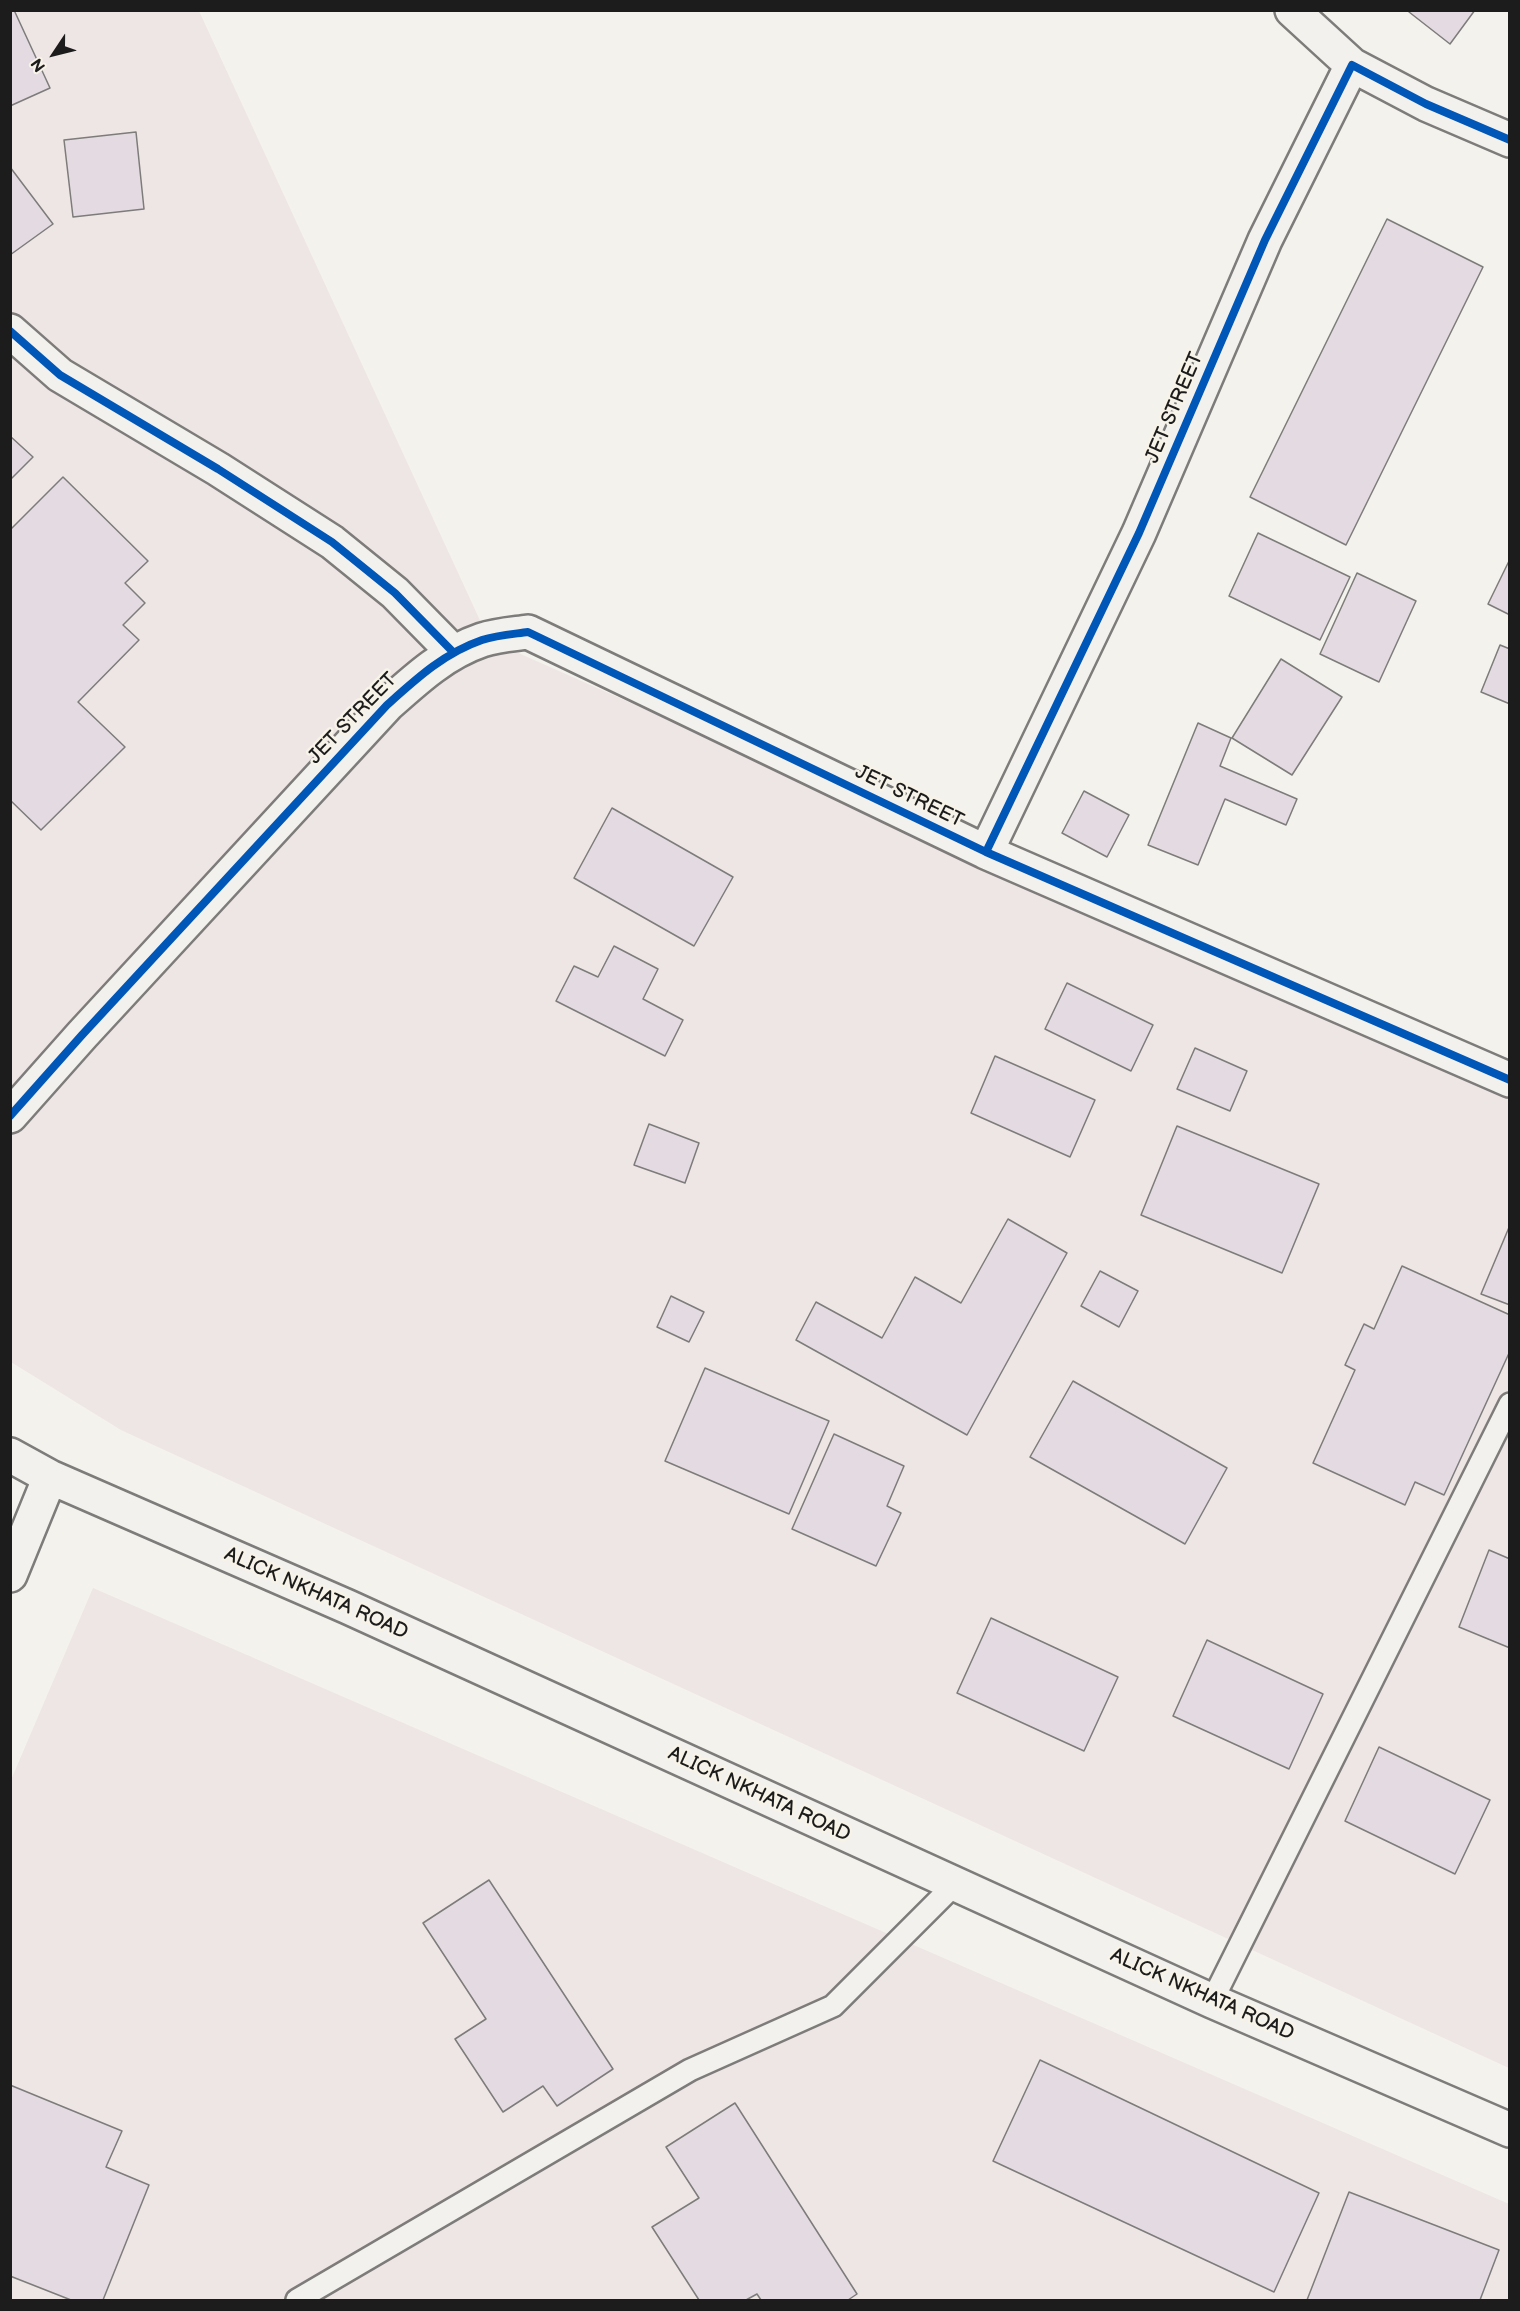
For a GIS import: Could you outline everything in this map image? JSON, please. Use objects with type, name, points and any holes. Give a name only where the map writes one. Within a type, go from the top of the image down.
[{"type":"street","points":[[1292,10],[1352,65],[1426,104],[1509,140]]},
{"type":"street","name":"JET STREET","points":[[10,1116],[89,1027],[387,705],[425,671],[453,652],[484,639],[528,632],[986,852],[1139,533],[1265,240],[1352,65]]},
{"type":"street","points":[[10,331],[60,375],[219,469],[332,542],[395,593],[453,652]]},
{"type":"street","points":[[986,852],[1509,1080]]},
{"type":"street","name":"ALICK NKHATA ROAD","points":[[10,1455],[50,1477],[348,1607],[1212,2001],[1509,2130]]},
{"type":"street","points":[[10,1575],[50,1477]]},
{"type":"lane","points":[[1212,2001],[1509,1404]]},
{"type":"lane","points":[[297,2301],[690,2070],[833,2006],[955,1884]]},
{"type":"shaded area","points":[[10,11],[199,11],[489,640],[1509,1093],[1509,2068],[121,1430],[11,1362]]},
{"type":"shaded area","points":[[93,1588],[1509,2204],[1509,2300],[11,2300],[11,1780]]},
{"type":"building","points":[[10,10],[14,10],[50,88],[10,106]]},
{"type":"building","points":[[1410,10],[1475,10],[1450,44],[1409,12]]},
{"type":"building","points":[[136,132],[144,209],[73,217],[64,140]]},
{"type":"building","points":[[10,167],[53,224],[10,255]]},
{"type":"building","points":[[1387,219],[1483,267],[1346,545],[1250,497]]},
{"type":"building","points":[[10,436],[33,457],[10,480]]},
{"type":"building","points":[[63,477],[148,561],[125,583],[145,603],[123,625],[139,640],[78,702],[125,747],[41,830],[10,800],[10,530]]},
{"type":"building","points":[[1258,533],[1350,577],[1320,640],[1229,596]]},
{"type":"building","points":[[1510,559],[1510,615],[1488,604]]},
{"type":"building","points":[[1357,573],[1416,601],[1379,682],[1320,654]]},
{"type":"building","points":[[1500,645],[1510,649],[1510,704],[1481,692]]},
{"type":"building","points":[[1281,659],[1342,697],[1292,775],[1232,738]]},
{"type":"building","points":[[1198,723],[1231,738],[1220,766],[1297,799],[1286,825],[1225,799],[1198,865],[1148,845]]},
{"type":"building","points":[[1084,791],[1129,815],[1107,857],[1062,833]]},
{"type":"building","points":[[612,808],[733,877],[694,946],[574,878]]},
{"type":"building","points":[[614,946],[658,969],[643,999],[683,1020],[665,1056],[556,1001],[574,966],[598,977]]},
{"type":"building","points":[[1067,983],[1153,1025],[1131,1071],[1045,1029]]},
{"type":"building","points":[[1195,1048],[1247,1071],[1230,1111],[1177,1089]]},
{"type":"building","points":[[995,1056],[1095,1100],[1070,1157],[971,1113]]},
{"type":"building","points":[[649,1124],[699,1143],[685,1183],[634,1165]]},
{"type":"building","points":[[1177,1126],[1319,1184],[1282,1273],[1141,1215]]},
{"type":"building","points":[[1008,1219],[1067,1253],[967,1435],[796,1340],[816,1302],[882,1338],[915,1277],[961,1303]]},
{"type":"building","points":[[1510,1225],[1510,1305],[1481,1294]]},
{"type":"building","points":[[1402,1266],[1510,1315],[1510,1351],[1444,1495],[1415,1482],[1405,1505],[1313,1463],[1355,1370],[1345,1365],[1364,1324],[1374,1329]]},
{"type":"building","points":[[1100,1271],[1138,1291],[1119,1327],[1081,1306]]},
{"type":"building","points":[[671,1296],[704,1312],[689,1342],[657,1327]]},
{"type":"building","points":[[705,1368],[829,1421],[789,1514],[665,1461]]},
{"type":"building","points":[[1073,1381],[1227,1468],[1185,1544],[1030,1457]]},
{"type":"building","points":[[834,1434],[904,1466],[887,1506],[901,1513],[876,1566],[792,1529]]},
{"type":"building","points":[[1489,1550],[1510,1559],[1510,1648],[1459,1627]]},
{"type":"building","points":[[991,1618],[1118,1677],[1084,1751],[957,1693]]},
{"type":"building","points":[[1207,1640],[1323,1694],[1289,1769],[1173,1716]]},
{"type":"building","points":[[1379,1747],[1490,1800],[1455,1874],[1345,1821]]},
{"type":"building","points":[[489,1880],[613,2069],[557,2106],[543,2086],[503,2112],[455,2039],[486,2019],[423,1923]]},
{"type":"building","points":[[1040,2060],[1319,2193],[1274,2292],[993,2161]]},
{"type":"building","points":[[10,2085],[122,2131],[106,2167],[149,2185],[103,2300],[71,2300],[10,2276]]},
{"type":"building","points":[[735,2103],[857,2294],[848,2300],[761,2300],[757,2294],[746,2300],[699,2300],[652,2227],[699,2198],[666,2147]]},
{"type":"building","points":[[1349,2192],[1499,2250],[1480,2300],[1307,2300]]},
{"type":"cycle path","points":[[10,1116],[387,705],[443,659],[468,645],[488,638],[528,632],[986,852],[1139,533],[1265,240],[1352,65],[1426,104],[1510,140]]},
{"type":"cycle path","points":[[10,331],[60,375],[218,469],[332,542],[395,593],[453,652]]},
{"type":"cycle path","points":[[986,852],[1510,1080]]}]
